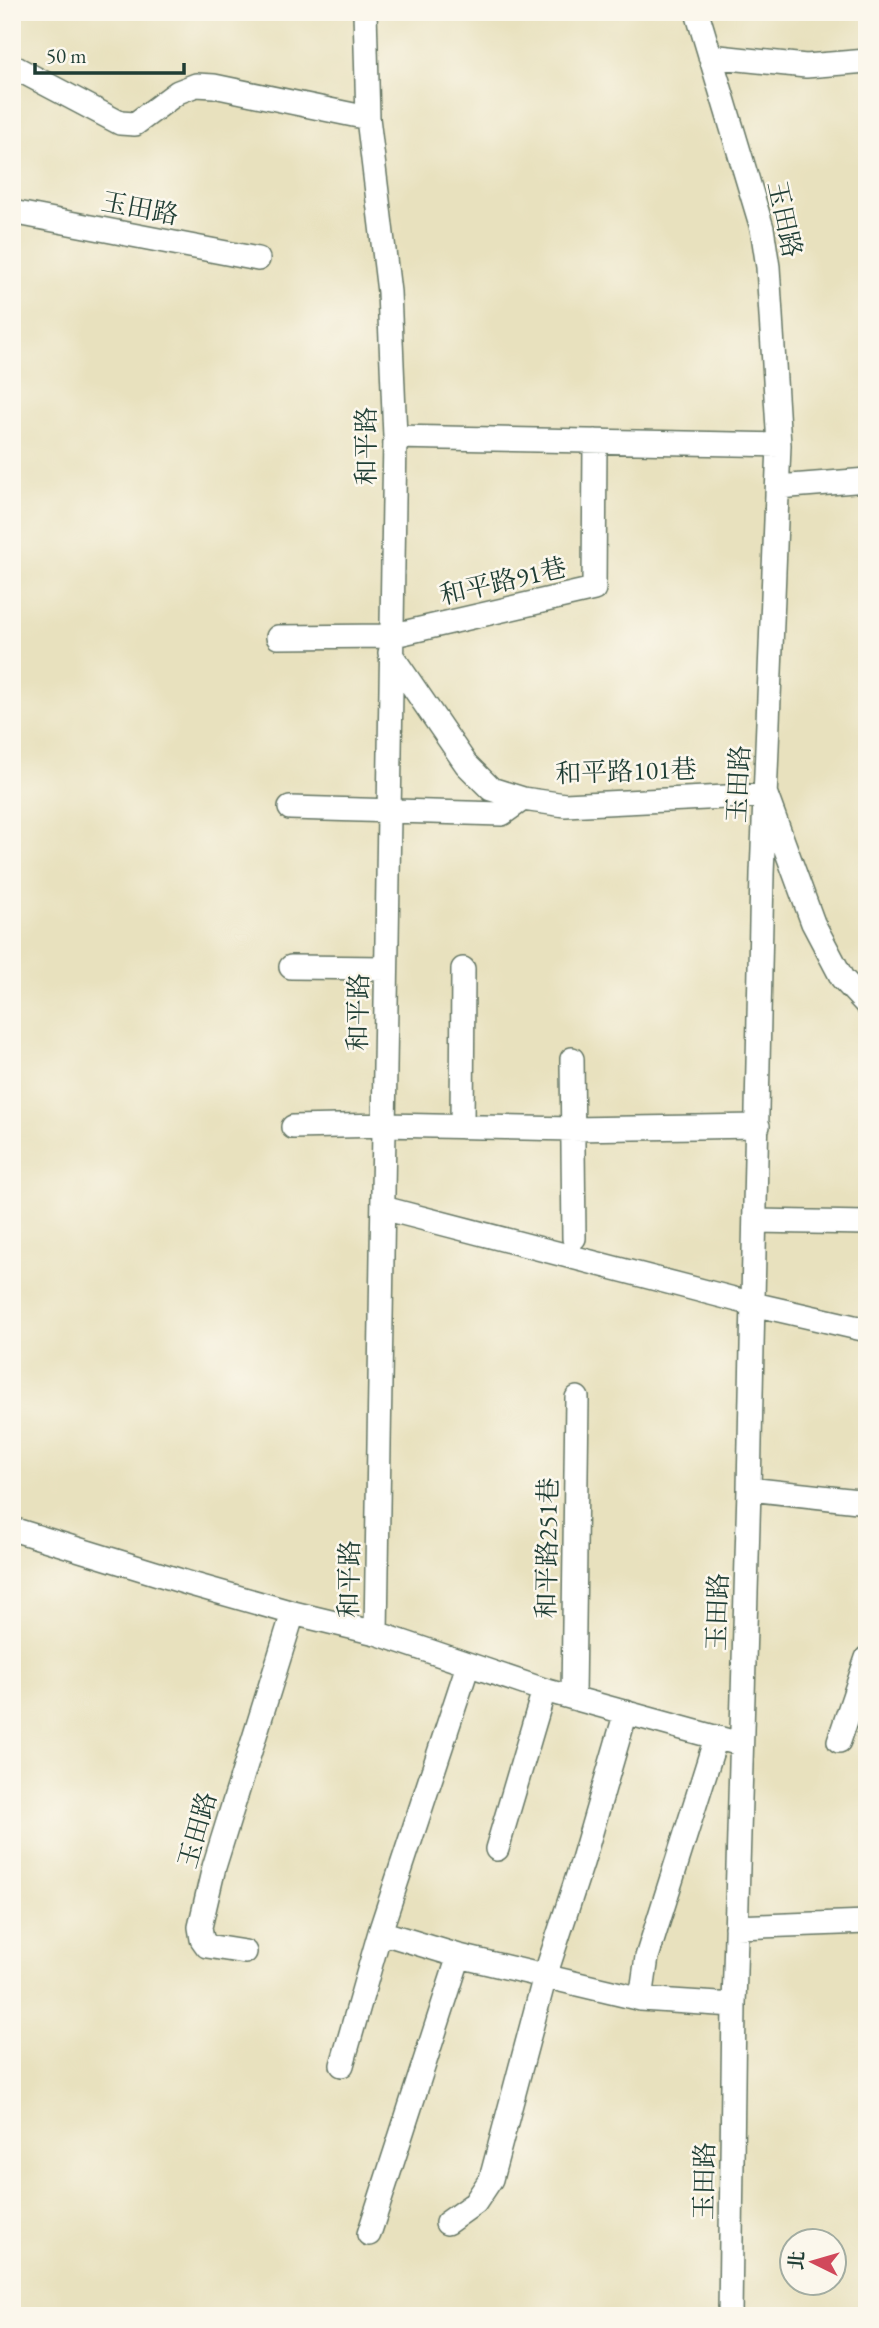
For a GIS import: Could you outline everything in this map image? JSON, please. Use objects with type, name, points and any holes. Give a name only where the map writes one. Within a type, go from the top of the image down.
[{"type":"street","name":"和平路","points":[[365,12],[368,118],[389,292],[395,437],[376,1633],[544,1690],[740,1744]]},
{"type":"street","name":"玉田路","points":[[697,12],[762,228],[768,267],[779,444],[762,874],[758,1126],[734,2005],[730,2316]]},
{"type":"street","points":[[710,56],[806,66],[867,61]]},
{"type":"street","points":[[12,66],[120,123],[135,124],[178,92],[196,85],[214,86],[368,118]]},
{"type":"street","name":"玉田路","points":[[12,212],[258,259]]},
{"type":"street","points":[[395,437],[779,444]]},
{"type":"street","name":"和平路91巷","points":[[278,637],[390,644],[594,589],[596,441]]},
{"type":"street","points":[[778,487],[867,480]]},
{"type":"street","name":"和平路101巷","points":[[390,644],[467,764],[491,789],[523,799],[578,804],[766,794]]},
{"type":"street","points":[[766,794],[813,923],[842,978],[867,1005]]},
{"type":"street","points":[[290,808],[502,814],[523,799]]},
{"type":"street","points":[[291,967],[386,968]]},
{"type":"street","points":[[462,1127],[463,969]]},
{"type":"street","points":[[572,1059],[574,1238]]},
{"type":"street","points":[[293,1127],[384,1125],[572,1129],[758,1126]]},
{"type":"street","points":[[383,1208],[753,1304],[867,1330]]},
{"type":"street","points":[[755,1221],[867,1223]]},
{"type":"street","name":"和平路251巷","points":[[573,1698],[577,1398]]},
{"type":"street","points":[[749,1489],[867,1502]]},
{"type":"street","points":[[12,1529],[293,1613],[376,1633]]},
{"type":"street","name":"玉田路","points":[[245,1952],[207,1946],[202,1939],[200,1927],[214,1867],[293,1613]]},
{"type":"street","points":[[839,1741],[867,1658]]},
{"type":"street","points":[[342,2066],[380,1932],[468,1665]]},
{"type":"street","points":[[497,1849],[544,1690]]},
{"type":"street","points":[[447,2223],[475,2203],[491,2179],[545,1976],[582,1863],[626,1712]]},
{"type":"street","points":[[641,1999],[647,1957],[716,1738]]},
{"type":"street","points":[[736,1927],[867,1922]]},
{"type":"street","points":[[380,1932],[459,1956],[641,1999],[734,2005]]},
{"type":"street","points":[[369,2234],[459,1956]]}]
